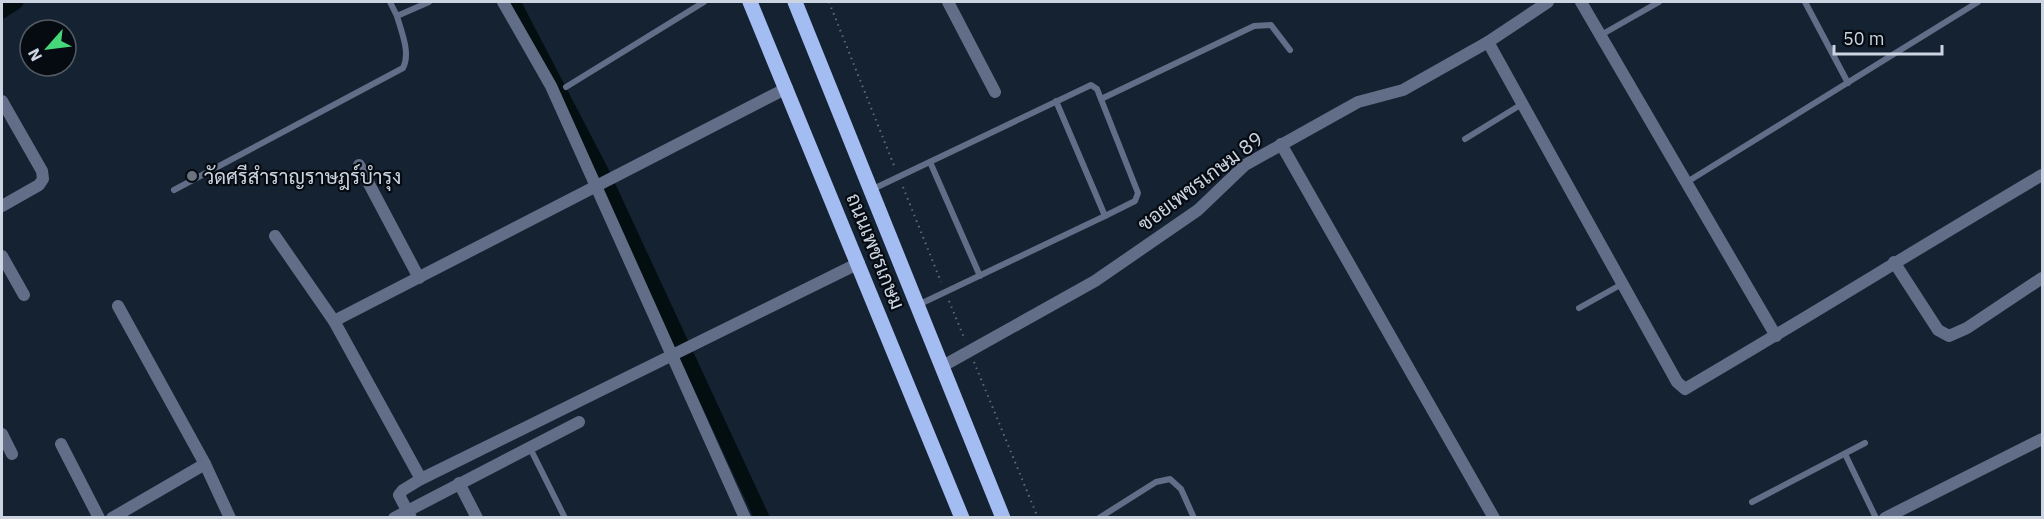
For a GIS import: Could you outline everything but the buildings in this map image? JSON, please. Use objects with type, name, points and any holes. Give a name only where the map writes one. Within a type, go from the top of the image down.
[{"type":"main road","name":"ถนนเพชรเกษม","points":[[750,2],[962,518]]},
{"type":"main road","name":"ถนนเพชรเกษม","points":[[799,3],[941,367],[1003,518]]},
{"type":"street","points":[[503,2],[551,86],[745,518]]},
{"type":"street","points":[[948,2],[995,92]]},
{"type":"street","name":"ซอยเพชรเกษม 89","points":[[941,367],[1095,281],[1198,210],[1245,165],[1358,102],[1403,90],[1488,42],[1548,2]]},
{"type":"street","points":[[1581,2],[1776,336]]},
{"type":"street","points":[[1488,42],[1677,382],[1685,389],[2043,175]]},
{"type":"street","points":[[334,321],[787,88]]},
{"type":"street","points":[[2,101],[42,171],[43,179],[39,185],[2,206]]},
{"type":"street","points":[[1281,144],[1494,518]]},
{"type":"street","points":[[358,165],[418,278]]},
{"type":"street","points":[[275,236],[334,321],[421,479]]},
{"type":"street","points":[[2,256],[24,295]]},
{"type":"street","points":[[1894,262],[1938,330],[1949,336],[1967,328],[2043,278]]},
{"type":"street","points":[[409,514],[400,498],[400,492],[421,479],[859,263]]},
{"type":"street","points":[[118,306],[206,464],[230,518]]},
{"type":"street","points":[[394,518],[409,514],[459,483],[579,422]]},
{"type":"street","points":[[2,434],[12,454]]},
{"type":"street","points":[[1885,518],[2043,439]]},
{"type":"street","points":[[61,444],[99,518]]},
{"type":"street","points":[[112,518],[206,464]]},
{"type":"street","points":[[459,483],[477,518]]},
{"type":"lane","points":[[174,190],[404,68],[406,52],[397,16],[390,2]]},
{"type":"lane","points":[[397,16],[429,2]]},
{"type":"lane","points":[[566,87],[704,2]]},
{"type":"lane","points":[[1601,35],[1651,3],[1659,2]]},
{"type":"lane","points":[[1804,2],[1848,82]]},
{"type":"lane","points":[[1687,182],[1978,2]]},
{"type":"lane","points":[[1101,99],[1254,26],[1271,25],[1290,50]]},
{"type":"lane","points":[[872,190],[1056,100],[1091,85],[1097,89],[1138,193],[1135,201],[918,305]]},
{"type":"lane","points":[[1056,100],[1106,216]]},
{"type":"lane","points":[[1465,140],[1522,104]]},
{"type":"lane","points":[[930,162],[980,276]]},
{"type":"lane","points":[[1579,308],[1622,284]]},
{"type":"lane","points":[[1752,502],[1865,443]]},
{"type":"lane","points":[[530,448],[565,518]]},
{"type":"lane","points":[[1845,454],[1876,518]]},
{"type":"lane","points":[[1099,518],[1156,482],[1170,479],[1180,489],[1194,518]]},
{"type":"path","points":[[829,2],[1038,518]]},
{"type":"waterway","points":[[2,11],[16,2]]},
{"type":"waterway","points":[[513,2],[602,173],[762,518]]},
{"type":"place","name":"วัดศรีสําราญราษฎร์บํารุง","points":[[192,176]]}]
